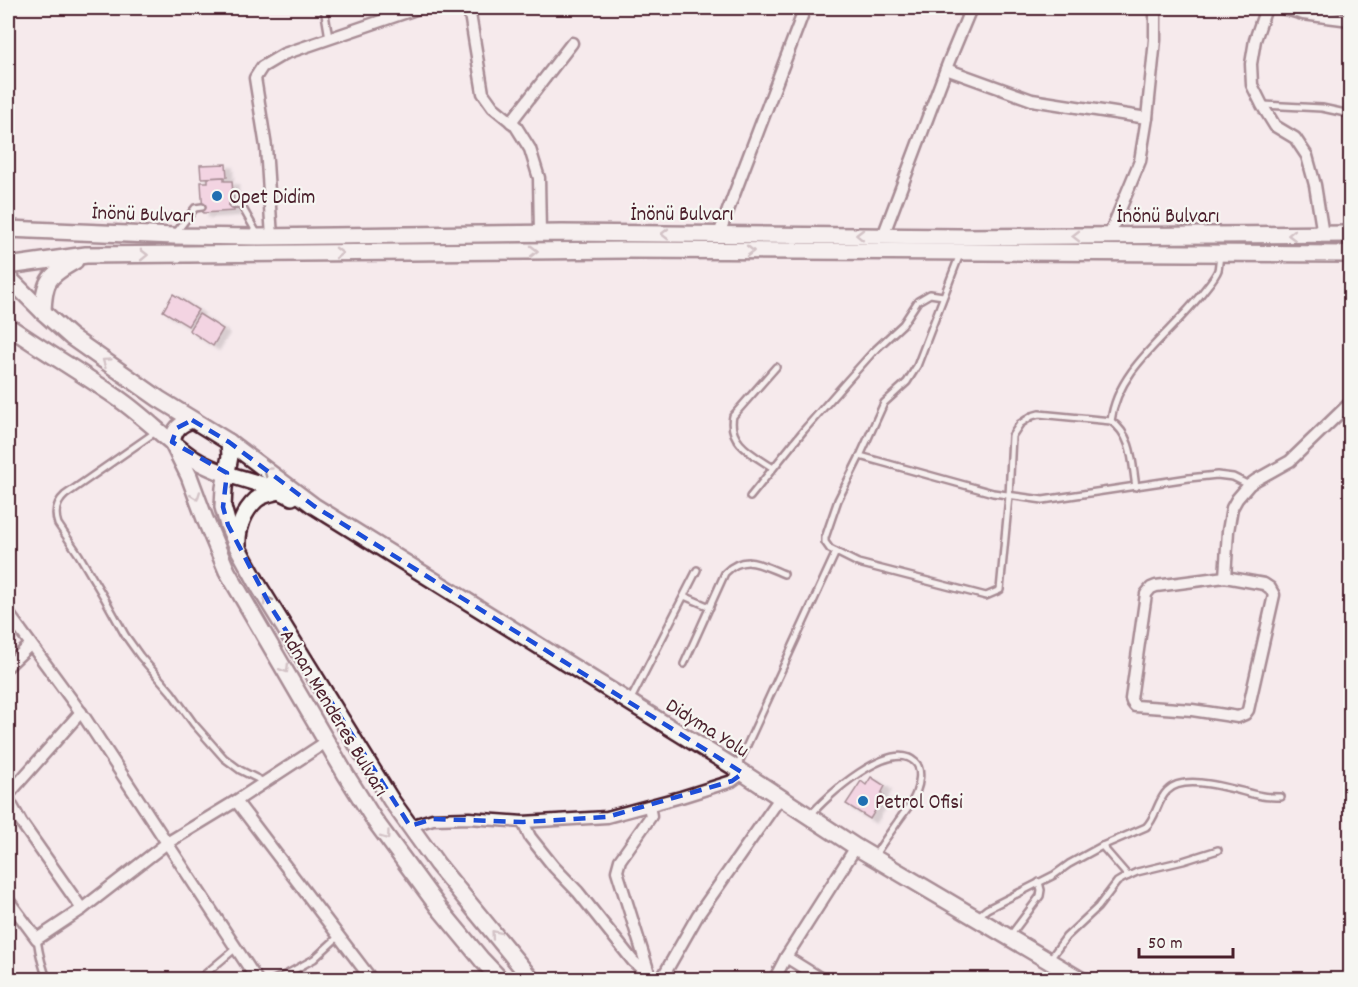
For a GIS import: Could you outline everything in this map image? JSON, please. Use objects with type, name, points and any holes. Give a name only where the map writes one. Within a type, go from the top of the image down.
[{"type":"main road","name":"İnönü Bulvarı","points":[[10,230],[266,237],[540,233],[883,236],[1350,234]]},
{"type":"main road","name":"İnönü Bulvarı","points":[[8,266],[86,255],[626,250],[1350,254]]},
{"type":"main road","points":[[43,312],[44,293],[48,281],[58,270],[86,255]]},
{"type":"main road","points":[[8,277],[70,337],[159,399],[229,442],[314,506]]},
{"type":"main road","points":[[10,332],[118,398],[193,458],[210,468],[280,491],[314,506]]},
{"type":"main road","points":[[172,442],[177,428],[192,420]]},
{"type":"main road","name":"Adnan Menderes Bulvarı","points":[[172,442],[189,476],[227,571],[326,742],[375,821],[405,863],[439,908],[501,980]]},
{"type":"main road","name":"Adnan Menderes Bulvarı","points":[[229,442],[230,456],[223,507],[238,548],[271,607],[391,800],[437,864],[532,980]]},
{"type":"main road","points":[[238,548],[237,532],[256,500],[264,495],[280,491]]},
{"type":"main road","name":"Didyma Yolu","points":[[314,506],[740,771],[856,847],[1081,980]]},
{"type":"street","points":[[266,237],[266,147],[255,78],[262,67],[284,54],[419,8]]},
{"type":"street","points":[[469,8],[483,93],[493,107],[515,125],[530,149],[539,178],[540,233]]},
{"type":"street","points":[[719,234],[805,8]]},
{"type":"street","points":[[883,236],[971,8]]},
{"type":"street","points":[[1109,236],[1140,161],[1155,40],[1155,8]]},
{"type":"street","points":[[1266,8],[1255,40],[1251,64],[1252,86],[1275,126],[1295,138],[1307,156],[1315,185],[1323,235]]},
{"type":"street","points":[[1282,8],[1304,14],[1350,20]]},
{"type":"street","points":[[511,122],[572,43]]},
{"type":"street","points":[[946,69],[1032,100],[1147,118]]},
{"type":"street","points":[[1225,577],[1232,508],[1237,499],[1249,485],[1290,461],[1350,403]]},
{"type":"street","points":[[1225,577],[1264,584],[1274,595],[1248,710],[1238,717],[1192,710],[1135,706],[1131,699],[1148,591],[1156,586],[1225,577]]},
{"type":"street","points":[[8,613],[81,712],[257,980]]},
{"type":"street","points":[[8,666],[30,645]]},
{"type":"street","points":[[81,712],[8,797],[21,822],[82,909]]},
{"type":"street","points":[[8,900],[37,939],[82,909],[167,843],[326,742]]},
{"type":"street","points":[[410,826],[433,819],[469,818],[523,822],[607,817],[732,782],[740,771]]},
{"type":"street","points":[[661,980],[698,915],[780,798]]},
{"type":"street","points":[[236,801],[372,980]]},
{"type":"street","points":[[649,806],[651,816],[620,860],[617,871],[652,977]]},
{"type":"street","points":[[523,822],[530,837],[542,852],[585,899],[633,961],[652,977]]},
{"type":"street","points":[[774,980],[786,957],[856,847]]},
{"type":"street","points":[[786,957],[823,980]]},
{"type":"lane","points":[[324,8],[330,39]]},
{"type":"lane","points":[[1262,105],[1322,108],[1350,114]]},
{"type":"lane","points":[[233,205],[241,205],[266,237]]},
{"type":"lane","points":[[174,236],[195,208],[202,207]]},
{"type":"lane","points":[[960,252],[917,366],[907,382],[884,403],[838,500],[825,538],[827,546],[858,562],[986,596],[1000,590],[1012,436],[1026,419],[1039,414],[1111,421],[1123,431],[1129,443],[1136,487]]},
{"type":"lane","points":[[1111,421],[1113,408],[1122,386],[1144,355],[1192,307],[1217,272],[1220,254]]},
{"type":"lane","points":[[750,497],[847,381],[903,324],[918,301],[930,294],[943,296]]},
{"type":"lane","points":[[773,468],[741,446],[734,436],[732,423],[733,416],[776,367]]},
{"type":"lane","points":[[159,430],[65,495],[58,502],[56,518],[125,635],[140,656],[224,758],[240,770],[264,782]]},
{"type":"lane","points":[[860,456],[993,493],[1043,500],[1217,475],[1233,477],[1249,485]]},
{"type":"lane","points":[[740,771],[836,552]]},
{"type":"lane","points":[[684,664],[725,573],[736,564],[752,562],[784,574]]},
{"type":"lane","points":[[629,702],[697,570]]},
{"type":"lane","points":[[684,596],[710,607]]},
{"type":"lane","points":[[809,817],[827,797],[866,769],[888,759],[899,757],[909,758],[916,762],[919,774],[916,794],[873,857]]},
{"type":"lane","points":[[976,918],[987,909],[1102,846],[1146,827],[1150,824],[1162,796],[1174,785],[1182,782],[1216,785],[1262,796],[1281,797]]},
{"type":"lane","points":[[1102,846],[1128,876]]},
{"type":"lane","points":[[1050,961],[1066,937],[1098,908],[1117,882],[1137,872],[1218,850]]},
{"type":"lane","points":[[1009,937],[1040,896],[1039,882]]},
{"type":"lane","points":[[273,980],[314,959],[339,936]]},
{"type":"lane","points":[[37,939],[38,951],[48,980]]},
{"type":"lane","points":[[198,980],[236,948]]},
{"type":"highlighted area","points":[[192,420],[229,442],[314,506],[743,773],[732,781],[607,817],[523,822],[433,819],[410,826],[271,607],[228,525],[223,507],[227,473],[172,442],[177,428],[186,422]]},
{"type":"building","points":[[226,164],[227,177],[201,178],[200,165]]},
{"type":"building","points":[[224,177],[224,181],[232,181],[234,211],[203,213],[201,182],[208,182],[208,178]]},
{"type":"building","points":[[173,294],[198,310],[188,326],[163,311]]},
{"type":"building","points":[[199,314],[223,329],[213,346],[189,330]]},
{"type":"building","points":[[871,777],[885,786],[881,794],[884,796],[870,819],[846,804],[861,781],[866,785]]},
{"type":"place","name":"Opet Didim","points":[[217,196]]},
{"type":"place","name":"Petrol Ofisi","points":[[863,801]]}]
